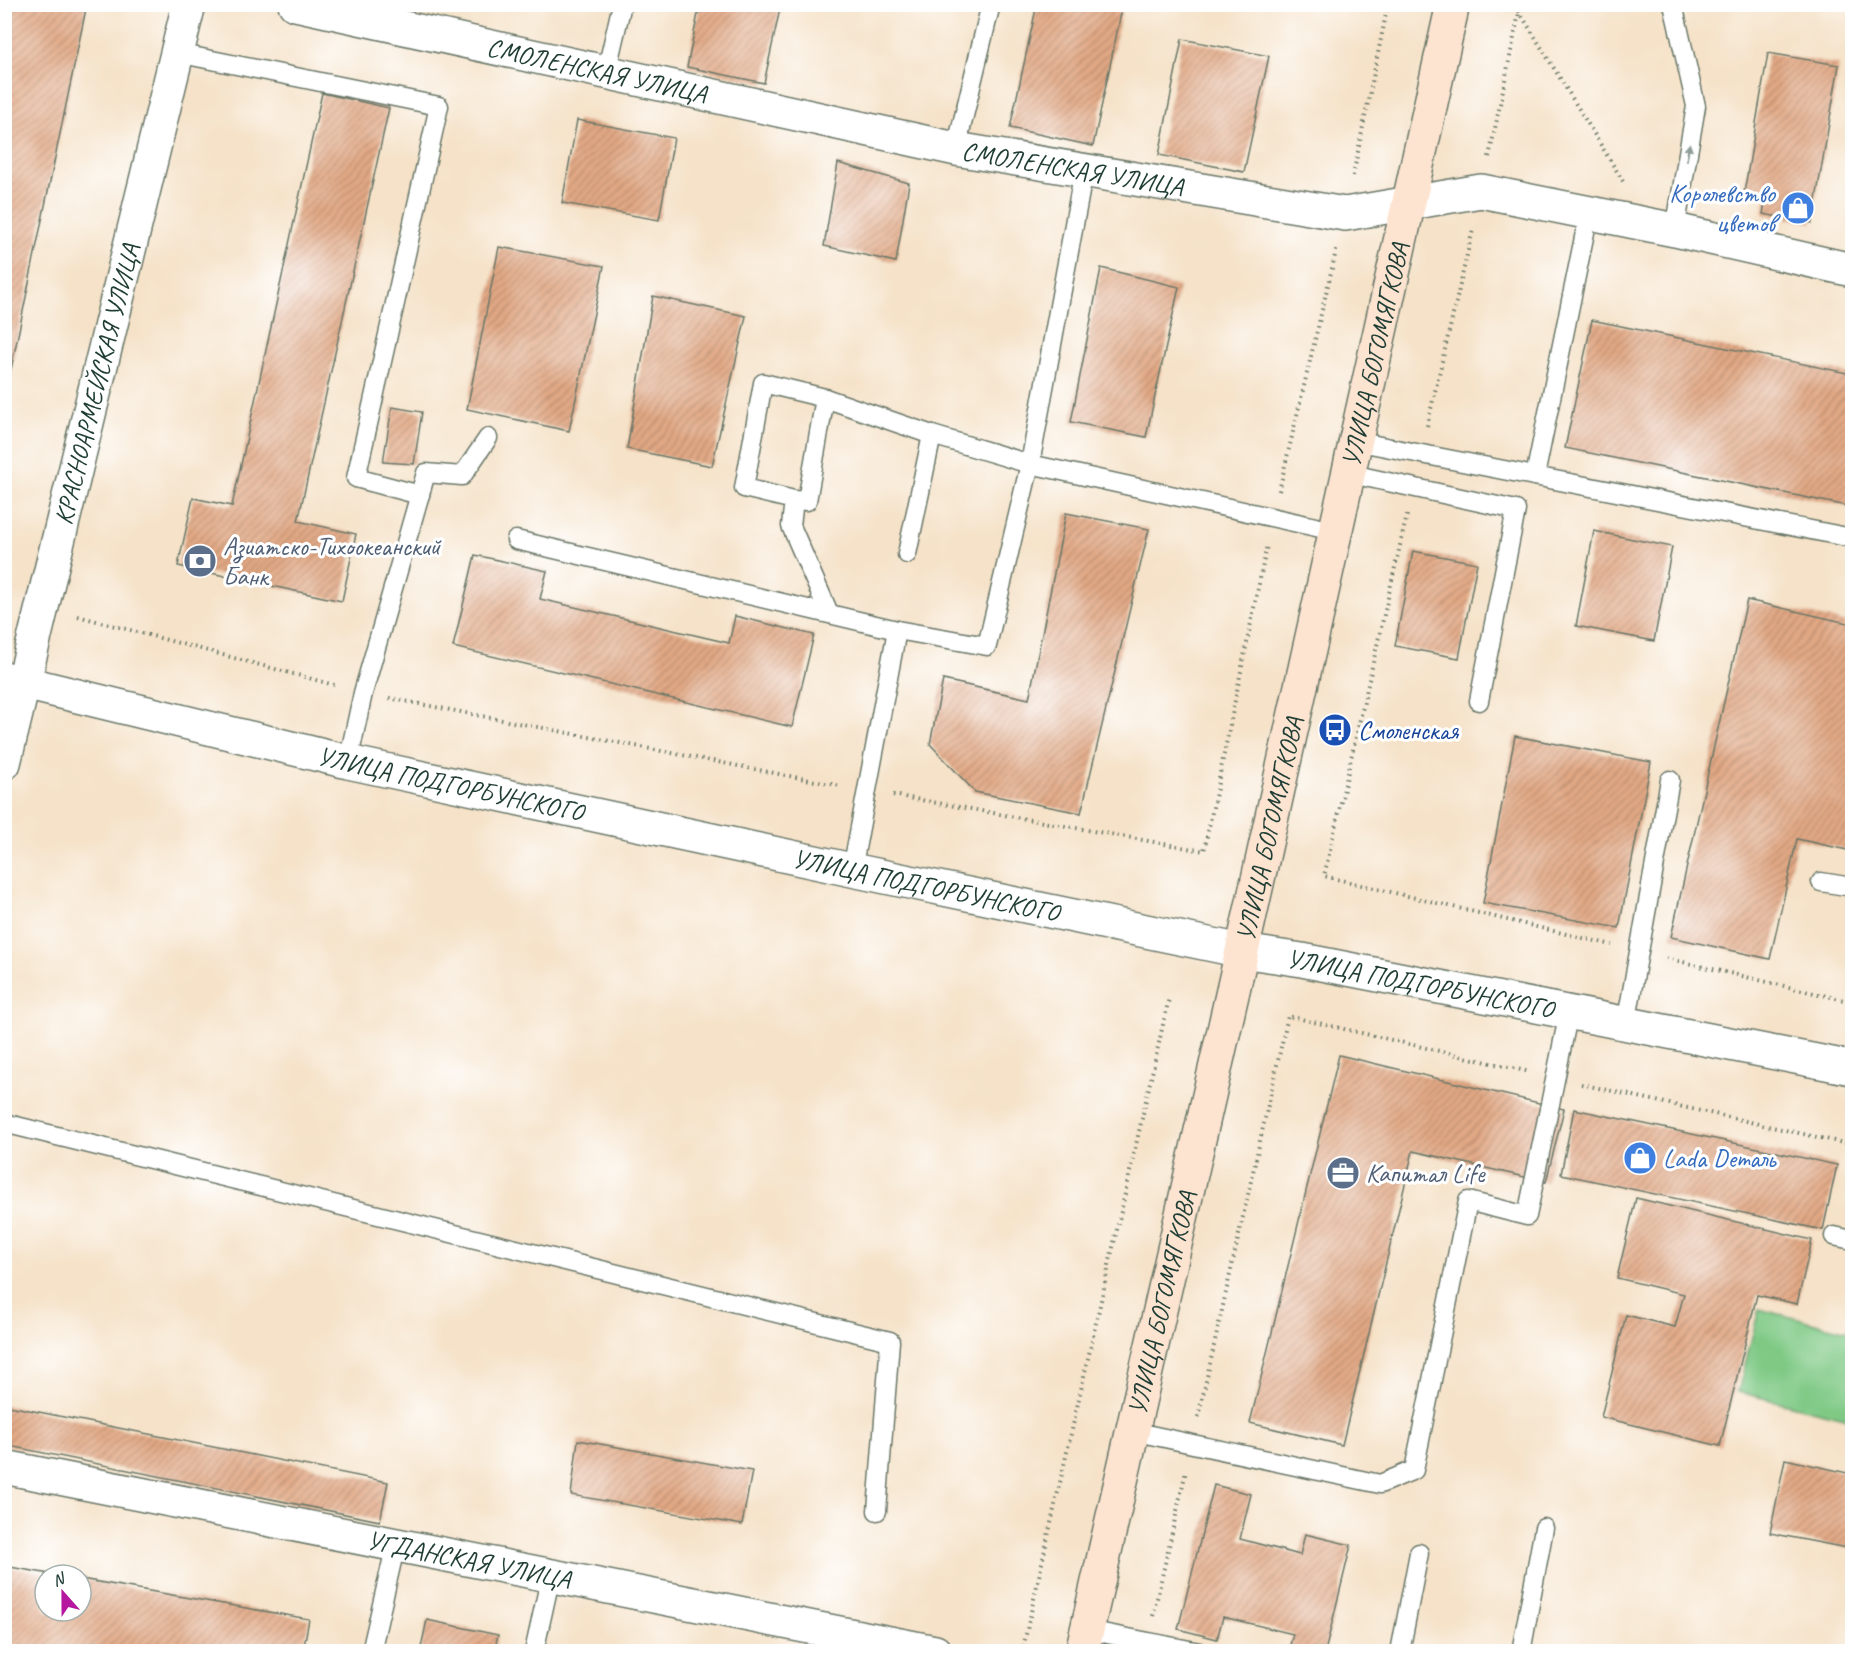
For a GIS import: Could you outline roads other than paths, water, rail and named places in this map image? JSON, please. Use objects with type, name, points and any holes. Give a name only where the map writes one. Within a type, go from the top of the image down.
[{"type":"main road","name":"УЛИЦА БОГОМЯГКОВА","points":[[1085,1641],[1242,951],[1347,473],[1455,6]]},
{"type":"street","name":"КРАСНОАРМЕЙСКАЯ УЛИЦА","points":[[4,763],[14,680],[189,4]]},
{"type":"street","name":"СМОЛЕНСКАЯ УЛИЦА","points":[[295,4],[956,149],[1345,214],[1481,191],[1662,227],[1852,270]]},
{"type":"street","name":"УЛИЦА ПОДГОРБУНСКОГО","points":[[14,680],[348,762],[852,870],[1242,951],[1852,1068]]},
{"type":"street","name":"УГДАНСКАЯ УЛИЦА","points":[[4,1467],[934,1652]]},
{"type":"lane","points":[[606,73],[622,4]]},
{"type":"lane","points":[[956,149],[991,4]]},
{"type":"lane","points":[[1662,227],[1696,105],[1673,4]]},
{"type":"lane","points":[[177,53],[439,106],[356,478],[420,495]]},
{"type":"lane","points":[[516,540],[897,630],[987,646],[1030,464],[1084,170]]},
{"type":"lane","points":[[1535,476],[1589,213]]},
{"type":"lane","points":[[825,398],[807,501],[744,488],[763,382],[825,398],[932,435],[1030,464],[1273,520],[1334,531]]},
{"type":"lane","points":[[907,554],[932,435]]},
{"type":"lane","points":[[348,762],[363,693],[426,473],[462,476],[488,438]]},
{"type":"lane","points":[[1355,441],[1852,538]]},
{"type":"lane","points":[[1347,473],[1516,510],[1479,701]]},
{"type":"lane","points":[[794,500],[790,526],[829,614]]},
{"type":"lane","points":[[852,870],[897,630]]},
{"type":"lane","points":[[1626,1024],[1670,780]]},
{"type":"lane","points":[[1821,882],[1852,887]]},
{"type":"lane","points":[[1132,1431],[1380,1484],[1414,1470],[1468,1201],[1527,1216],[1569,1012]]},
{"type":"lane","points":[[4,1123],[890,1341],[877,1511]]},
{"type":"lane","points":[[1834,1236],[1852,1240]]},
{"type":"lane","points":[[1521,1652],[1544,1528]]},
{"type":"lane","points":[[370,1652],[396,1544]]},
{"type":"lane","points":[[1400,1652],[1419,1553]]},
{"type":"lane","points":[[534,1652],[550,1575]]},
{"type":"lane","points":[[1085,1641],[1147,1642],[1200,1652]]},
{"type":"place","name":"Королевство цветов","points":[[1798,208]]},
{"type":"place","name":"Азиатско-Тихоокеанский Банк","points":[[200,561]]},
{"type":"place","name":"Смоленская","points":[[1335,730]]},
{"type":"place","name":"Lada Dеталь","points":[[1640,1158]]},
{"type":"place","name":"Капитал Life","points":[[1343,1173]]}]
